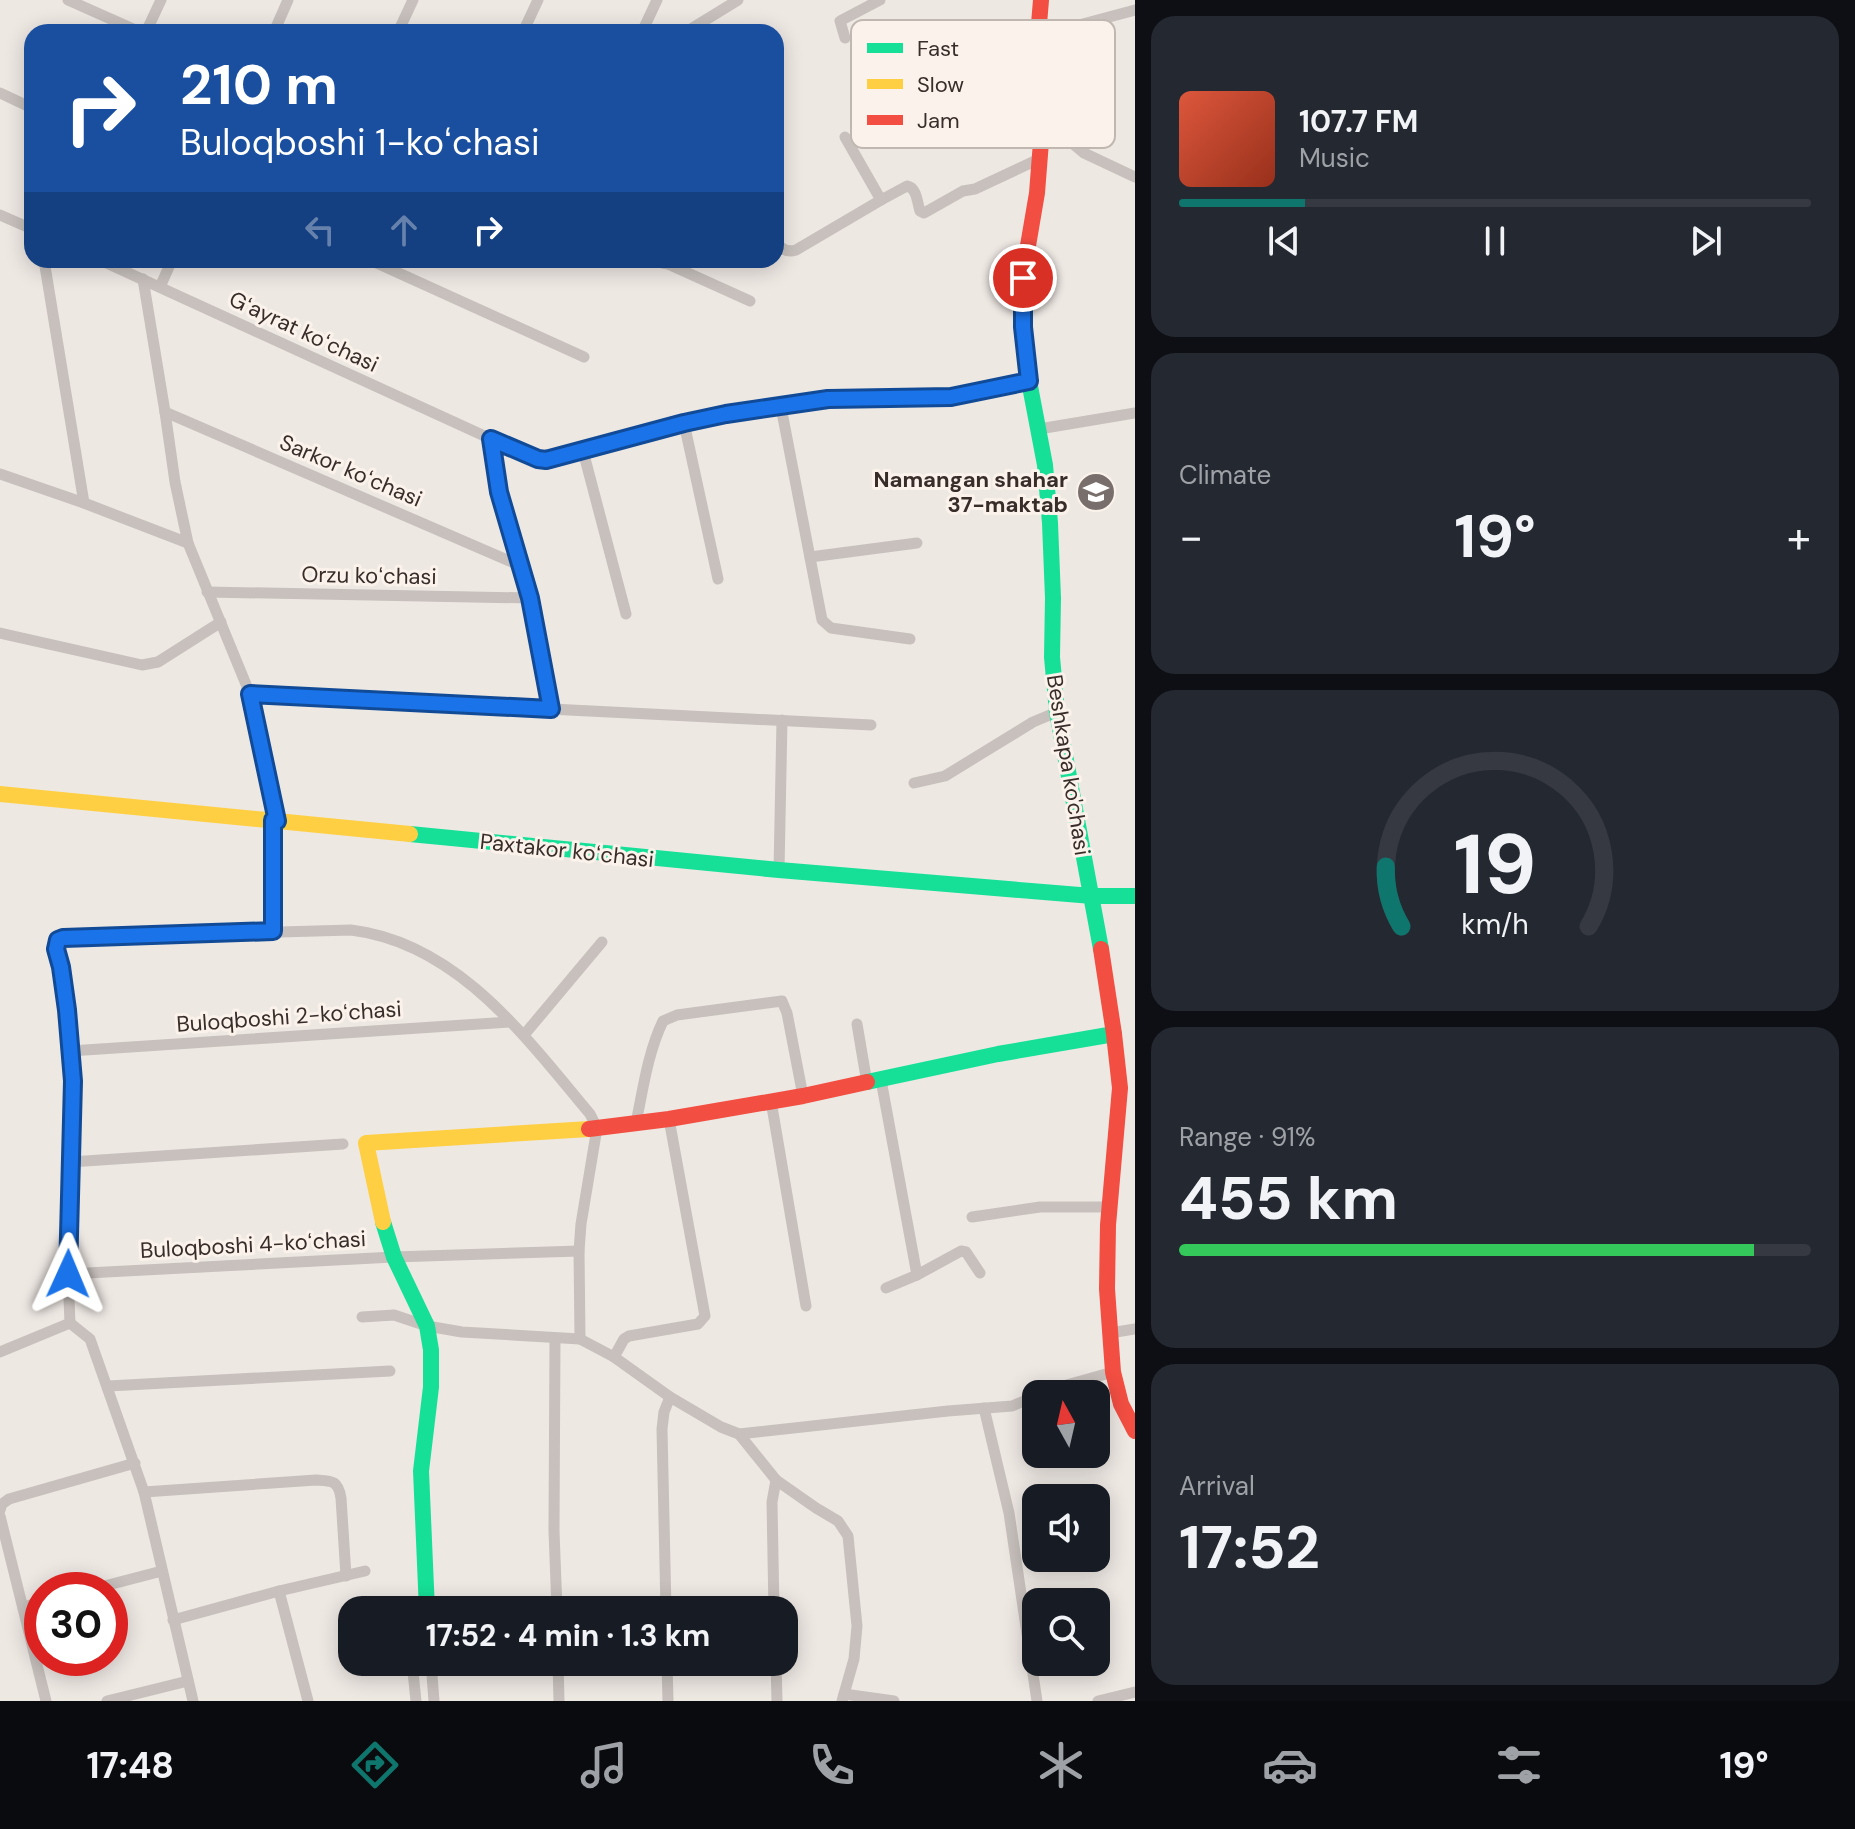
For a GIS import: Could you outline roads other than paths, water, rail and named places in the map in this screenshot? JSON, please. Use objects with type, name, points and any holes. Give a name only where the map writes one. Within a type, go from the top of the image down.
[{"type":"street","points":[[68,0],[122,24]]},
{"type":"street","points":[[150,24],[161,0]]},
{"type":"street","points":[[278,24],[288,0]]},
{"type":"street","points":[[402,24],[413,0]]},
{"type":"street","points":[[527,24],[538,0]]},
{"type":"street","points":[[646,24],[657,0]]},
{"type":"street","points":[[699,24],[738,0]]},
{"type":"street","points":[[845,38],[840,21],[880,0]]},
{"type":"street","name":"Beshkapa ko'chasi","points":[[1039,20],[1041,0]]},
{"type":"street","points":[[1098,20],[1135,10]]},
{"type":"street","points":[[0,93],[24,104]]},
{"type":"street","points":[[845,137],[851,148]]},
{"type":"street","points":[[851,148],[881,200]]},
{"type":"street","name":"Beshkapa ko'chasi","points":[[1040,148],[1022,301],[1029,381],[1045,465],[1050,523],[1052,657],[1057,712],[1092,896],[1120,1088],[1107,1289],[1113,1372],[1121,1404],[1135,1431]]},
{"type":"street","points":[[1078,148],[1135,177]]},
{"type":"street","points":[[784,250],[791,252],[907,186],[914,190],[920,211],[924,213],[963,191],[975,189],[1039,159]]},
{"type":"street","points":[[0,215],[24,226]]},
{"type":"street","points":[[45,268],[84,503]]},
{"type":"street","name":"Gʻayrat koʻchasi","points":[[118,268],[491,439],[546,460],[726,414],[828,399],[951,397],[1029,381]]},
{"type":"street","points":[[160,287],[168,268]]},
{"type":"street","points":[[388,268],[584,357]]},
{"type":"street","points":[[677,268],[750,301]]},
{"type":"street","points":[[143,279],[175,482],[188,543],[250,694],[275,820],[273,931]]},
{"type":"street","points":[[781,407],[822,620],[831,628],[910,639]]},
{"type":"street","name":"Sarkor koʻchasi","points":[[165,412],[521,566]]},
{"type":"street","points":[[1039,429],[1135,413]]},
{"type":"street","points":[[684,423],[718,579]]},
{"type":"street","points":[[491,439],[499,492],[530,598],[551,709]]},
{"type":"street","points":[[583,451],[626,614]]},
{"type":"street","points":[[0,474],[188,543]]},
{"type":"street","points":[[810,557],[917,543]]},
{"type":"street","name":"Orzu koʻchasi","points":[[207,592],[530,598]]},
{"type":"street","points":[[0,633],[150,665],[221,622]]},
{"type":"street","points":[[250,694],[871,725]]},
{"type":"street","points":[[914,783],[945,776],[1033,722],[1057,712]]},
{"type":"street","points":[[779,870],[782,720]]},
{"type":"street","name":"Paxtakor koʻchasi","points":[[0,794],[779,870],[1092,896],[1135,896]]},
{"type":"street","points":[[193,1701],[135,1463],[90,1339],[70,1323],[68,1274],[73,1081],[67,1010],[56,949],[58,940],[351,930],[402,943],[445,964],[472,983],[524,1035],[590,1114],[597,1128],[581,1224],[580,1339]]},
{"type":"street","points":[[524,1035],[602,942]]},
{"type":"street","points":[[636,1123],[659,1029],[663,1021],[677,1015],[782,1001],[803,1096]]},
{"type":"street","name":"Buloqboshi 2-koʻchasi","points":[[70,1051],[510,1022]]},
{"type":"street","points":[[857,1024],[874,1081],[917,1275]]},
{"type":"street","points":[[426,1596],[421,1471],[431,1387],[431,1350],[427,1326],[386,1236],[366,1143],[597,1128],[669,1119],[803,1096],[998,1054],[1114,1034]]},
{"type":"street","points":[[771,1101],[806,1306]]},
{"type":"street","points":[[614,1357],[629,1336],[698,1324],[705,1316],[669,1119]]},
{"type":"street","points":[[70,1162],[343,1144]]},
{"type":"street","points":[[972,1217],[1040,1207],[1110,1207]]},
{"type":"street","name":"Buloqboshi 4-koʻchasi","points":[[68,1274],[579,1251]]},
{"type":"street","points":[[886,1288],[961,1251],[966,1252],[980,1273]]},
{"type":"street","points":[[362,1317],[394,1315],[427,1326],[462,1332],[580,1339],[614,1357],[670,1397],[739,1434],[1012,1406],[1022,1402]]},
{"type":"street","points":[[0,1352],[70,1323]]},
{"type":"street","points":[[1110,1333],[1135,1329]]},
{"type":"street","points":[[555,1338],[556,1596]]},
{"type":"street","points":[[108,1386],[390,1371]]},
{"type":"street","points":[[1084,1380],[1113,1372]]},
{"type":"street","points":[[666,1596],[662,1429],[670,1397]]},
{"type":"street","points":[[984,1408],[1009,1513],[1037,1701]]},
{"type":"street","points":[[739,1434],[776,1480],[844,1527],[848,1536],[857,1626],[854,1659],[843,1697],[894,1701]]},
{"type":"street","points":[[0,1510],[9,1499],[135,1463]]},
{"type":"street","points":[[144,1492],[316,1480],[334,1482],[339,1487],[341,1498],[346,1576]]},
{"type":"street","points":[[774,1596],[772,1502],[776,1480]]},
{"type":"street","points":[[0,1516],[46,1701]]},
{"type":"street","points":[[128,1580],[162,1571]]},
{"type":"street","points":[[173,1620],[365,1571]]},
{"type":"street","points":[[279,1591],[308,1701]]},
{"type":"street","points":[[413,1676],[416,1701]]},
{"type":"street","points":[[432,1676],[434,1701]]},
{"type":"street","points":[[558,1676],[559,1701]]},
{"type":"street","points":[[667,1676],[668,1701]]},
{"type":"street","points":[[776,1676],[777,1701]]},
{"type":"street","points":[[107,1701],[188,1681]]},
{"type":"street","points":[[1098,1701],[1135,1692]]},
{"type":"place","name":"Namangan shahar 37-maktab","points":[[1096,492]]}]
